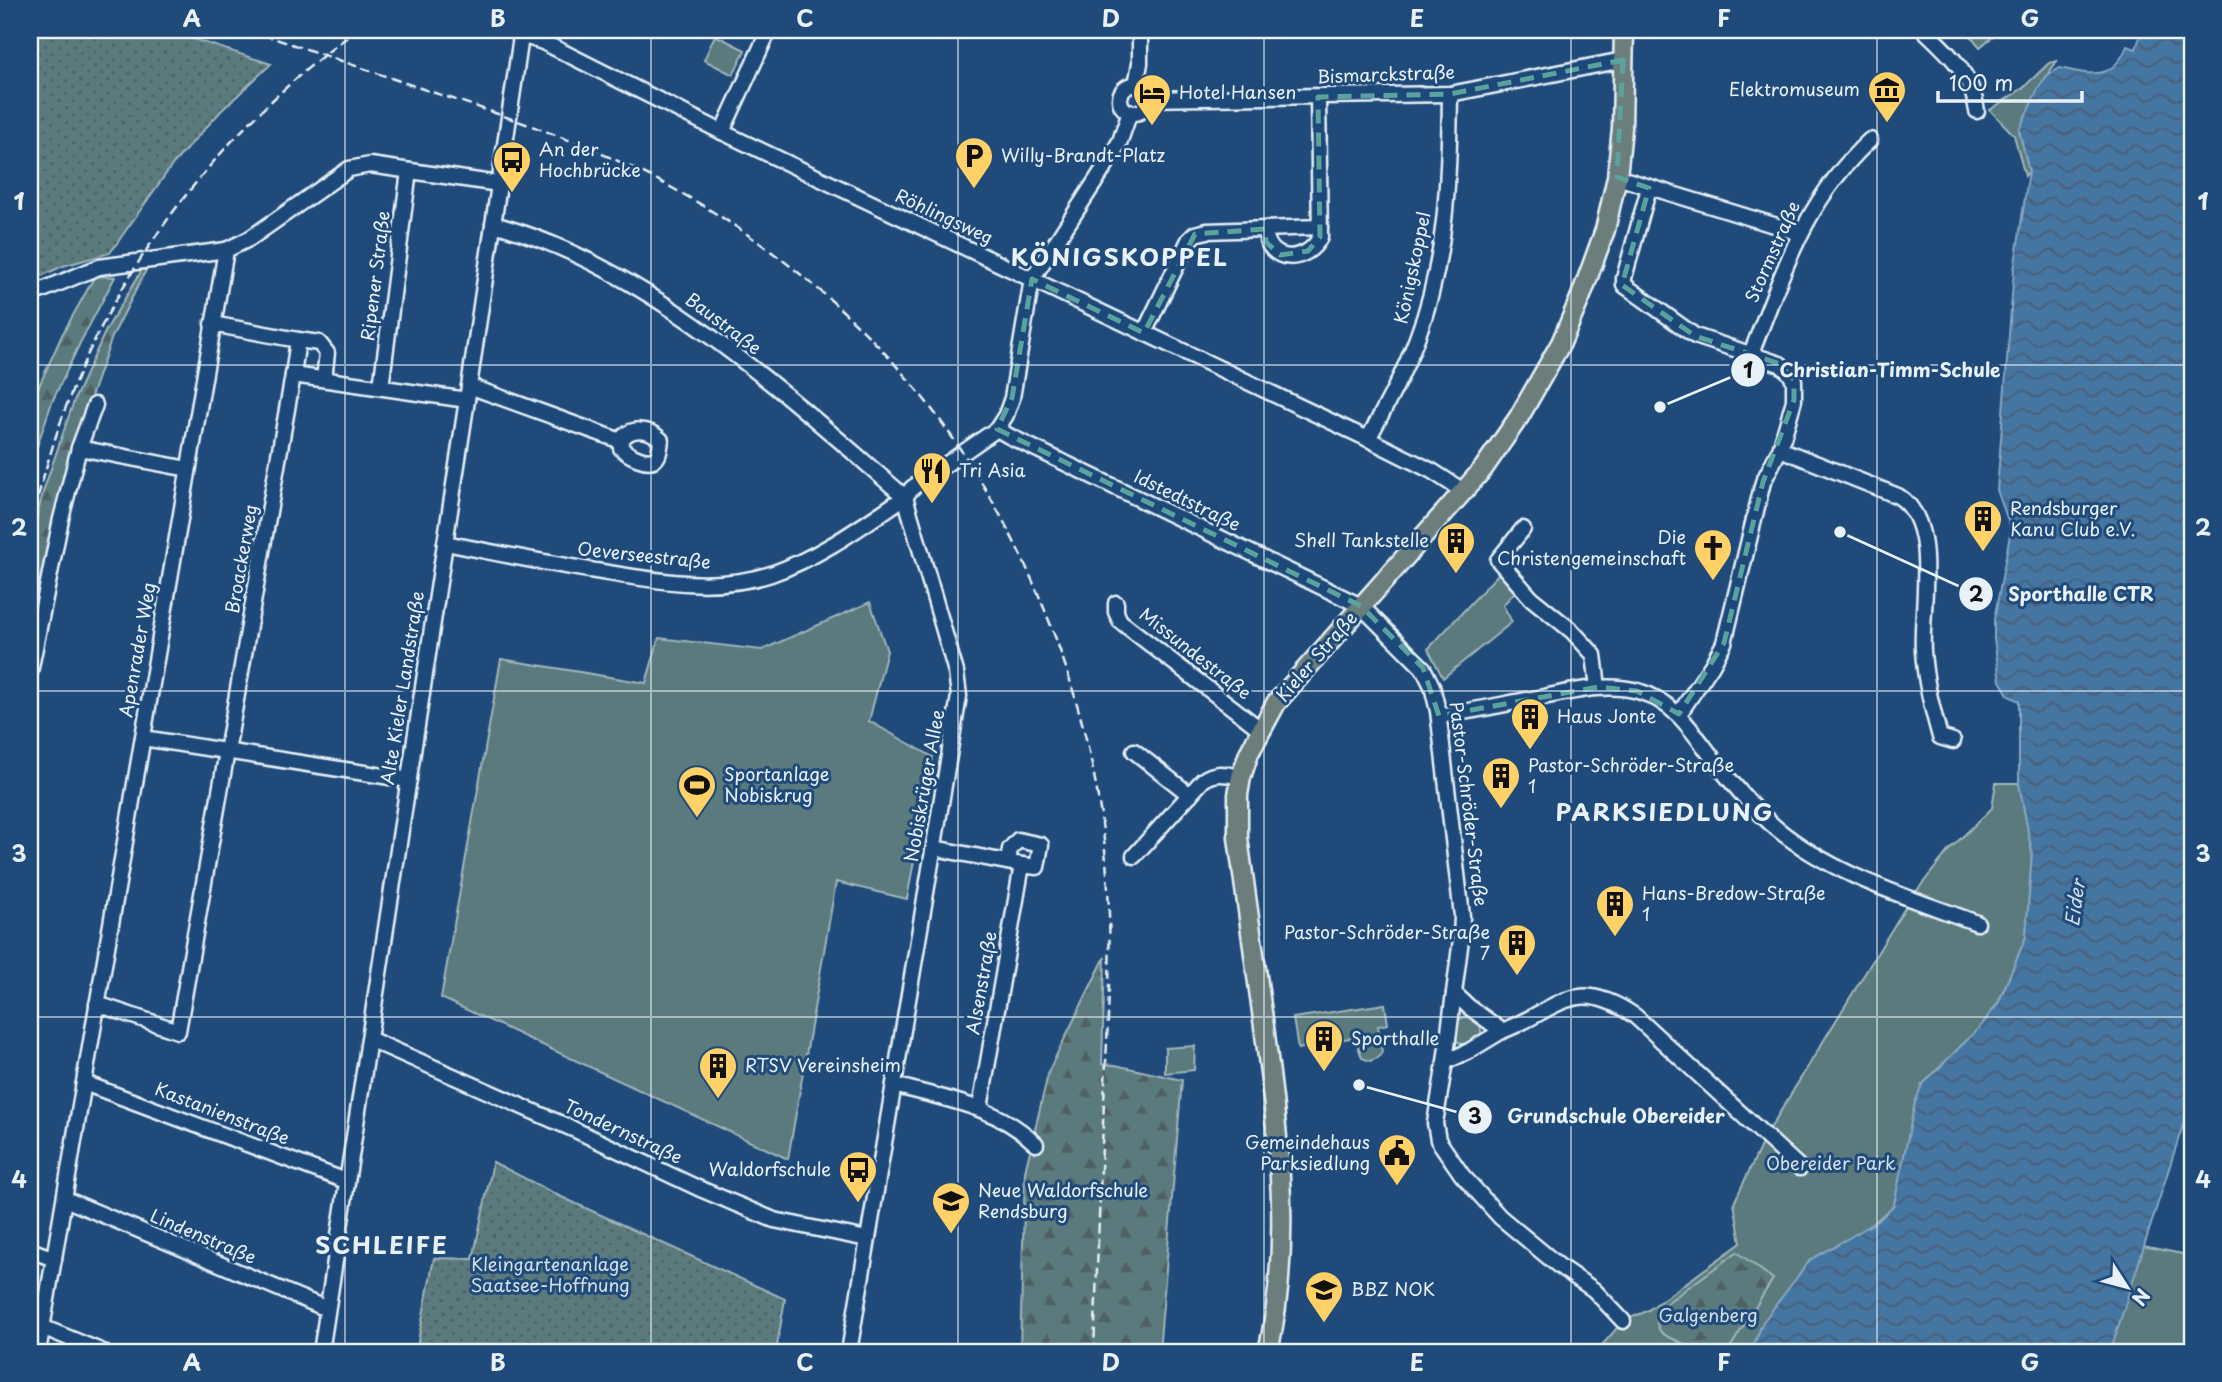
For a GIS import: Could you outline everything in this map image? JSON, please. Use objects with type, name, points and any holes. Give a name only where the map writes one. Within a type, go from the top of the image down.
[{"type":"main road","name":"Kieler Straße","points":[[1268,1352],[1280,1277],[1282,1203],[1273,1096],[1238,838],[1238,795],[1241,777],[1248,753],[1276,703],[1503,443],[1561,343],[1605,230],[1617,177],[1622,128],[1624,30]]},
{"type":"street","points":[[722,132],[769,30]]},
{"type":"street","points":[[1136,85],[1140,62],[1140,30]]},
{"type":"street","points":[[1924,30],[1957,62],[1974,90],[1977,111]]},
{"type":"street","name":"Röhlingsweg","points":[[521,32],[722,132],[1368,439],[1432,471],[1463,491]]},
{"type":"street","name":"Alte Kieler Landstraße","points":[[321,1352],[521,32]]},
{"type":"street","name":"Bismarckstraße","points":[[1147,99],[1450,94],[1623,60]]},
{"type":"street","points":[[1136,85],[1145,91],[1147,99],[1141,111],[1130,112],[1121,104],[1120,95],[1124,88],[1136,85]]},
{"type":"street","name":"Königskoppel","points":[[1368,439],[1398,383],[1418,336],[1432,290],[1444,225],[1449,167],[1450,94]]},
{"type":"street","points":[[1265,229],[1266,242],[1270,249],[1280,255],[1292,256],[1308,251],[1316,246],[1320,237],[1318,97]]},
{"type":"street","points":[[905,497],[912,488],[997,429],[1006,415],[1012,398],[1032,279],[1106,164],[1119,141],[1130,112]]},
{"type":"street","name":"Stormstraße","points":[[1749,356],[1800,233],[1828,185],[1870,140]]},
{"type":"street","points":[[30,295],[99,267],[226,250],[249,239],[349,169],[370,165],[499,184]]},
{"type":"street","name":"Ripener Straße","points":[[381,387],[409,171]]},
{"type":"street","points":[[1617,177],[1800,233]]},
{"type":"street","points":[[1649,188],[1624,285],[1695,336],[1749,356],[1780,364],[1794,380],[1794,400],[1780,449],[1763,482],[1724,642],[1679,714]]},
{"type":"street","name":"Baustraße","points":[[493,224],[524,232],[596,266],[698,326],[905,497]]},
{"type":"street","points":[[1144,333],[1189,240],[1195,234],[1207,231],[1320,227]]},
{"type":"street","name":"Apenrader Weg","points":[[38,1352],[226,250]]},
{"type":"street","points":[[212,324],[319,343],[327,354],[324,379]]},
{"type":"street","name":"Broackerweg","points":[[97,1004],[178,1031],[298,340]]},
{"type":"street","points":[[293,374],[381,387],[468,393],[621,441]]},
{"type":"street","points":[[30,672],[61,519],[79,448],[95,405]]},
{"type":"street","name":"Idstedtstraße","points":[[997,429],[1361,606]]},
{"type":"street","points":[[79,448],[188,470]]},
{"type":"street","points":[[1780,449],[1898,496],[1911,506],[1924,545],[1926,568],[1922,648],[1926,686],[1940,737],[1953,741]]},
{"type":"street","name":"Oeverseestraße","points":[[445,543],[636,578],[689,584],[724,583],[769,574],[803,560],[837,542],[905,497]]},
{"type":"street","name":"Nobiskrüger Allee","points":[[852,1352],[867,1239],[959,696],[957,672],[905,497]]},
{"type":"street","points":[[1523,528],[1498,559],[1531,598],[1572,631],[1594,655],[1598,687]]},
{"type":"street","name":"Missundestraße","points":[[1116,603],[1120,621],[1260,729]]},
{"type":"street","name":"Pastor-Schröder-Straße","points":[[1361,606],[1423,668],[1432,687],[1438,716],[1462,916],[1435,1123],[1442,1149],[1500,1217],[1559,1266],[1594,1290],[1623,1321]]},
{"type":"street","points":[[1438,716],[1598,687],[1637,691],[1660,699],[1679,714],[1730,781],[1775,827],[1798,845],[1844,872],[1977,923]]},
{"type":"street","points":[[143,738],[408,779]]},
{"type":"street","points":[[1133,751],[1190,795]]},
{"type":"street","points":[[1134,856],[1212,774],[1241,777]]},
{"type":"street","name":"Alsenstraße","points":[[934,848],[1015,863],[980,1108]]},
{"type":"street","points":[[1454,992],[1469,1007],[1502,1031]]},
{"type":"street","points":[[1445,1062],[1570,998],[1589,997],[1611,1002],[1635,1016],[1721,1092],[1800,1168]]},
{"type":"street","name":"Tondernstraße","points":[[369,1039],[774,1220],[867,1239]]},
{"type":"street","name":"Kastanienstraße","points":[[84,1083],[346,1181]]},
{"type":"street","points":[[894,1086],[980,1108],[1020,1129],[1036,1144]]},
{"type":"street","name":"Lindenstraße","points":[[65,1199],[327,1309]]},
{"type":"street","points":[[30,1250],[54,1259]]},
{"type":"street","points":[[42,1327],[103,1352]]},
{"type":"highlighted area","points":[[1623,60],[1617,177],[1649,188],[1622,285],[1695,336],[1780,364],[1794,380],[1794,400],[1763,482],[1724,643],[1679,714],[1637,691],[1598,687],[1439,716],[1423,668],[1361,606],[997,429],[1012,398],[1032,279],[1144,333],[1195,234],[1265,229],[1266,242],[1280,255],[1308,251],[1320,237],[1318,97],[1450,94]]},
{"type":"green space","points":[[30,30],[166,30],[271,64],[221,111],[173,164],[110,253],[63,266],[30,281]]},
{"type":"green space","points":[[1966,30],[2001,30],[1980,47]]},
{"type":"green space","points":[[715,35],[745,50],[733,75],[704,60]]},
{"type":"green space","points":[[2057,61],[2039,87],[2019,130],[2029,171],[2025,176],[2014,135],[1990,110],[2023,88],[2049,63]]},
{"type":"green space","points":[[142,270],[146,270],[112,337],[86,411],[30,647],[30,545],[43,492],[75,398],[106,330]]},
{"type":"green space","points":[[95,276],[115,277],[52,402],[30,467],[30,406],[62,335]]},
{"type":"green space","points":[[1500,572],[1515,592],[1503,605],[1512,622],[1443,678],[1428,649]]},
{"type":"green space","name":"Sportanlage Nobiskrug","points":[[870,602],[887,651],[869,721],[933,757],[907,899],[836,882],[788,1159],[441,998],[501,659],[646,683],[659,638],[762,650]]},
{"type":"green space","name":"Obereider Park","points":[[1996,783],[2019,783],[2032,852],[2026,937],[1998,1003],[1979,1028],[1922,1085],[1915,1103],[1894,1205],[1763,1322],[1751,1352],[1598,1352],[1623,1321],[1647,1311],[1741,1243],[1734,1203],[1766,1135],[1911,898],[1949,850],[1992,808]]},
{"type":"green space","points":[[1105,957],[1102,1064],[1182,1080],[1159,1352],[1020,1352],[1025,1172],[1049,1070]]},
{"type":"green space","points":[[1385,1004],[1388,1024],[1378,1026],[1382,1052],[1378,1058],[1370,1061],[1362,1058],[1357,1043],[1349,1038],[1298,1049],[1293,1018]]},
{"type":"green space","points":[[1467,1017],[1477,1021],[1481,1031],[1477,1041],[1467,1045],[1457,1041],[1453,1031],[1457,1021]]},
{"type":"green space","points":[[1195,1046],[1194,1070],[1165,1073],[1165,1048]]},
{"type":"green space","name":"Kleingartenanlage Saatsee-Hoffnung","points":[[493,1162],[557,1195],[785,1299],[776,1352],[416,1352],[434,1258],[473,1259]]},
{"type":"green space","points":[[2143,1246],[2192,1256],[2192,1352],[2110,1352]]},
{"type":"green space","name":"Galgenberg","points":[[1737,1252],[1773,1279],[1728,1351],[1693,1352],[1662,1333],[1657,1321],[1657,1310]]},
{"type":"water","name":"Eider","points":[[2142,30],[2192,30],[2192,1097],[2110,1352],[1751,1352],[1763,1322],[1810,1260],[1878,1221],[1894,1205],[1915,1103],[1922,1085],[1979,1028],[1998,1004],[2026,937],[2032,852],[2019,783],[2019,701],[2009,696],[2000,681],[1994,639],[1994,620],[2011,529],[1997,490],[2014,270],[2029,171],[2019,130],[2039,87],[2048,75],[2060,68],[2091,73],[2108,70],[2115,65],[2127,46],[2136,49]]},
{"type":"water","points":[[1526,1347],[1559,1352],[1479,1352],[1481,1351]]},
{"type":"railway","points":[[248,30],[553,134],[614,159],[674,189],[754,239],[828,297],[894,364],[952,437],[1010,533],[1056,639],[1089,750],[1099,806],[1106,861],[1109,951],[1094,1352]]},
{"type":"railway","points":[[30,526],[52,447],[73,388],[105,320],[132,272],[163,226],[233,140],[272,100],[357,30]]},
{"type":"place","name":"Elektromuseum","points":[[1887,124]]},
{"type":"place","name":"Hotel Hansen","points":[[1152,127]]},
{"type":"place","name":"Willy-Brandt-Platz","points":[[974,190]]},
{"type":"place","name":"An der Hochbrücke","points":[[512,194]]},
{"type":"place","name":"Christian-Timm-Schule","points":[[1660,407]]},
{"type":"place","name":"Tri Asia","points":[[932,505]]},
{"type":"place","name":"Sporthalle CTR","points":[[1840,532]]},
{"type":"place","name":"Rendsburger Kanu Club e.V.","points":[[1983,553]]},
{"type":"place","name":"Shell Tankstelle","points":[[1456,575]]},
{"type":"place","name":"Die Christengemeinschaft","points":[[1713,582]]},
{"type":"place","name":"Haus Jonte","points":[[1530,751]]},
{"type":"place","name":"Pastor-Schröder-Straße 1","points":[[1501,810]]},
{"type":"place","name":"Sportanlage Nobiskrug","points":[[697,819]]},
{"type":"place","name":"Hans-Bredow-Straße 1","points":[[1615,938]]},
{"type":"place","name":"Pastor-Schröder-Straße 7","points":[[1517,977]]},
{"type":"place","name":"Sporthalle","points":[[1324,1073]]},
{"type":"place","name":"Grundschule Obereider","points":[[1359,1085]]},
{"type":"place","name":"RTSV Vereinsheim","points":[[718,1100]]},
{"type":"place","name":"Gemeindehaus Parksiedlung","points":[[1397,1187]]},
{"type":"place","name":"Waldorfschule","points":[[858,1204]]},
{"type":"place","name":"Neue Waldorfschule Rendsburg","points":[[951,1235]]},
{"type":"place","name":"BBZ NOK","points":[[1324,1324]]},
{"type":"district","name":"KÖNIGSKOPPEL","points":[[1120,258]]},
{"type":"district","name":"PARKSIEDLUNG","points":[[1665,813]]},
{"type":"district","name":"SCHLEIFE","points":[[382,1246]]}]
